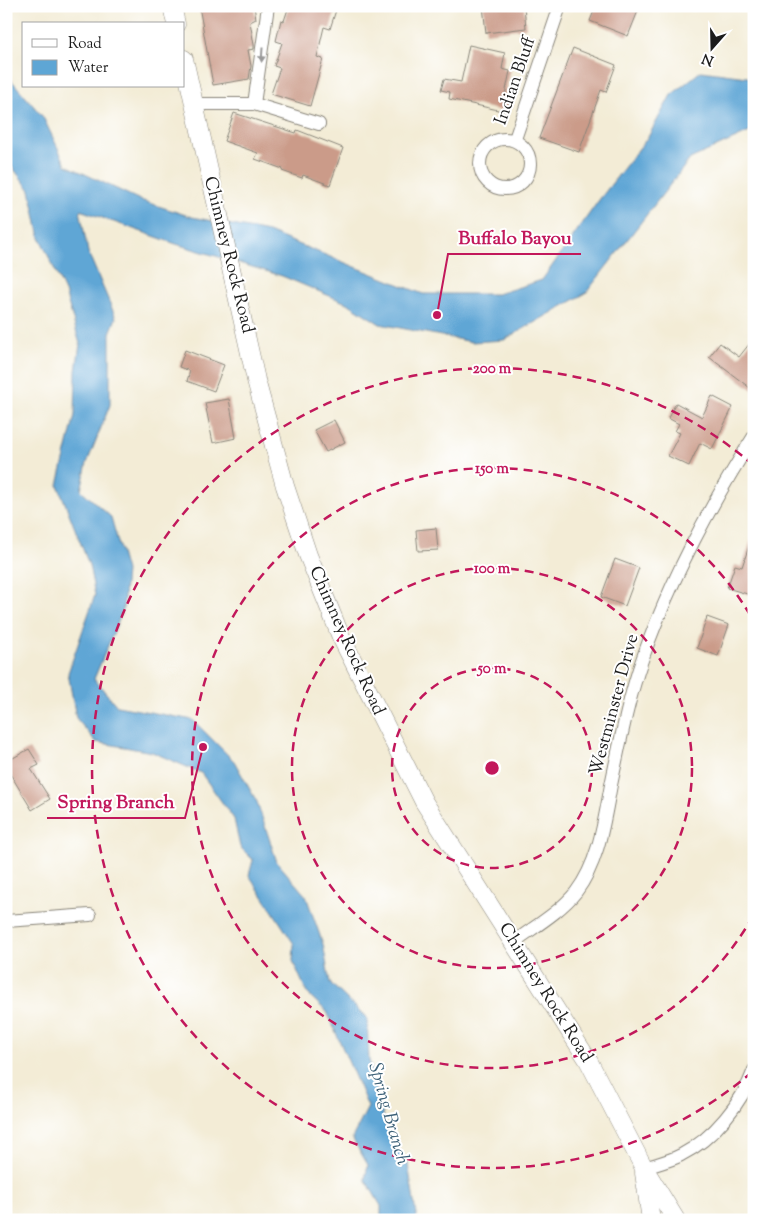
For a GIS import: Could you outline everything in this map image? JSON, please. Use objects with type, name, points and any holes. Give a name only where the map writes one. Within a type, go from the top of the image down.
[{"type":"main road","points":[[172,6],[176,22]]},
{"type":"main road","name":"Chimney Rock Road","points":[[185,64],[203,151],[250,347],[256,380],[285,486],[308,555],[341,637],[424,802],[588,1060],[644,1168],[676,1220]]},
{"type":"main road","name":"Chimney Rock Road","points":[[644,1168],[651,1220]]},
{"type":"street","points":[[254,104],[268,6]]},
{"type":"street","name":"Indian Bluff","points":[[515,139],[560,6]]},
{"type":"street","points":[[194,104],[254,104],[319,124]]},
{"type":"street","name":"Indian Bluff","points":[[515,139],[526,149],[530,160],[530,168],[521,184],[506,189],[497,188],[483,177],[480,161],[482,152],[495,140],[515,139]]},
{"type":"street","name":"Westminster Drive","points":[[514,942],[563,906],[576,892],[591,866],[601,836],[619,747],[641,662],[700,526],[754,436]]},
{"type":"street","points":[[6,921],[90,915]]},
{"type":"street","points":[[644,1168],[681,1156],[710,1135],[730,1113],[754,1070]]},
{"type":"water","points":[[701,71],[754,78],[754,130],[690,159],[586,293],[504,340],[472,342],[380,324],[349,304],[282,276],[176,244],[80,210],[88,252],[116,318],[110,333],[110,405],[87,463],[81,490],[111,517],[126,571],[123,610],[94,679],[117,706],[193,720],[234,761],[257,802],[277,862],[306,896],[323,944],[330,983],[367,1018],[369,1060],[387,1130],[408,1164],[417,1220],[381,1220],[381,1206],[365,1179],[368,1165],[352,1138],[368,1107],[327,1012],[307,993],[293,961],[294,944],[249,875],[253,860],[240,847],[234,819],[201,773],[152,752],[96,742],[76,718],[68,673],[95,595],[89,565],[58,485],[75,415],[76,371],[80,344],[65,292],[40,238],[30,190],[6,159],[6,74],[43,117],[66,165],[140,200],[192,217],[268,232],[423,294],[497,294],[542,280],[599,200],[648,137],[671,95]]},
{"type":"building","points":[[199,6],[254,6],[256,19],[250,22],[254,49],[248,50],[251,66],[249,79],[213,85]]},
{"type":"building","points":[[289,6],[325,6],[336,10],[330,29],[324,27],[317,57],[323,59],[310,106],[271,94],[280,68],[274,66],[282,43],[276,41],[281,20],[284,21]]},
{"type":"building","points":[[483,6],[524,6],[526,28],[486,33]]},
{"type":"building","points":[[596,6],[640,6],[628,36],[590,21]]},
{"type":"building","points":[[469,45],[505,53],[502,69],[510,71],[505,95],[510,96],[507,112],[449,99],[450,92],[441,90],[444,79],[461,82]]},
{"type":"building","points":[[573,48],[616,65],[606,92],[601,90],[579,152],[539,138]]},
{"type":"building","points":[[234,113],[296,133],[297,130],[343,148],[330,185],[303,175],[302,178],[282,171],[283,169],[255,159],[258,153],[224,141]]},
{"type":"building","points":[[754,338],[754,391],[709,357],[720,343],[739,357]]},
{"type":"building","points":[[185,350],[224,365],[214,391],[187,381],[190,371],[179,367]]},
{"type":"building","points":[[712,396],[733,407],[712,449],[700,443],[689,466],[668,456],[680,433],[675,431],[679,424],[668,418],[676,403],[702,417]]},
{"type":"building","points":[[229,399],[236,438],[213,443],[205,403]]},
{"type":"building","points":[[334,420],[345,442],[326,452],[314,430]]},
{"type":"building","points":[[436,528],[438,550],[418,551],[416,530]]},
{"type":"building","points":[[752,537],[754,538],[754,596],[727,588],[735,565],[742,567]]},
{"type":"building","points":[[615,559],[639,568],[625,606],[601,597]]},
{"type":"building","points":[[707,617],[729,625],[718,656],[697,648]]},
{"type":"building","points":[[29,749],[39,765],[31,769],[50,799],[32,810],[6,767],[6,762]]},
{"type":"place","name":"Buffalo Bayou","points":[[437,315]]},
{"type":"place","name":"Spring Branch","points":[[203,747]]}]
